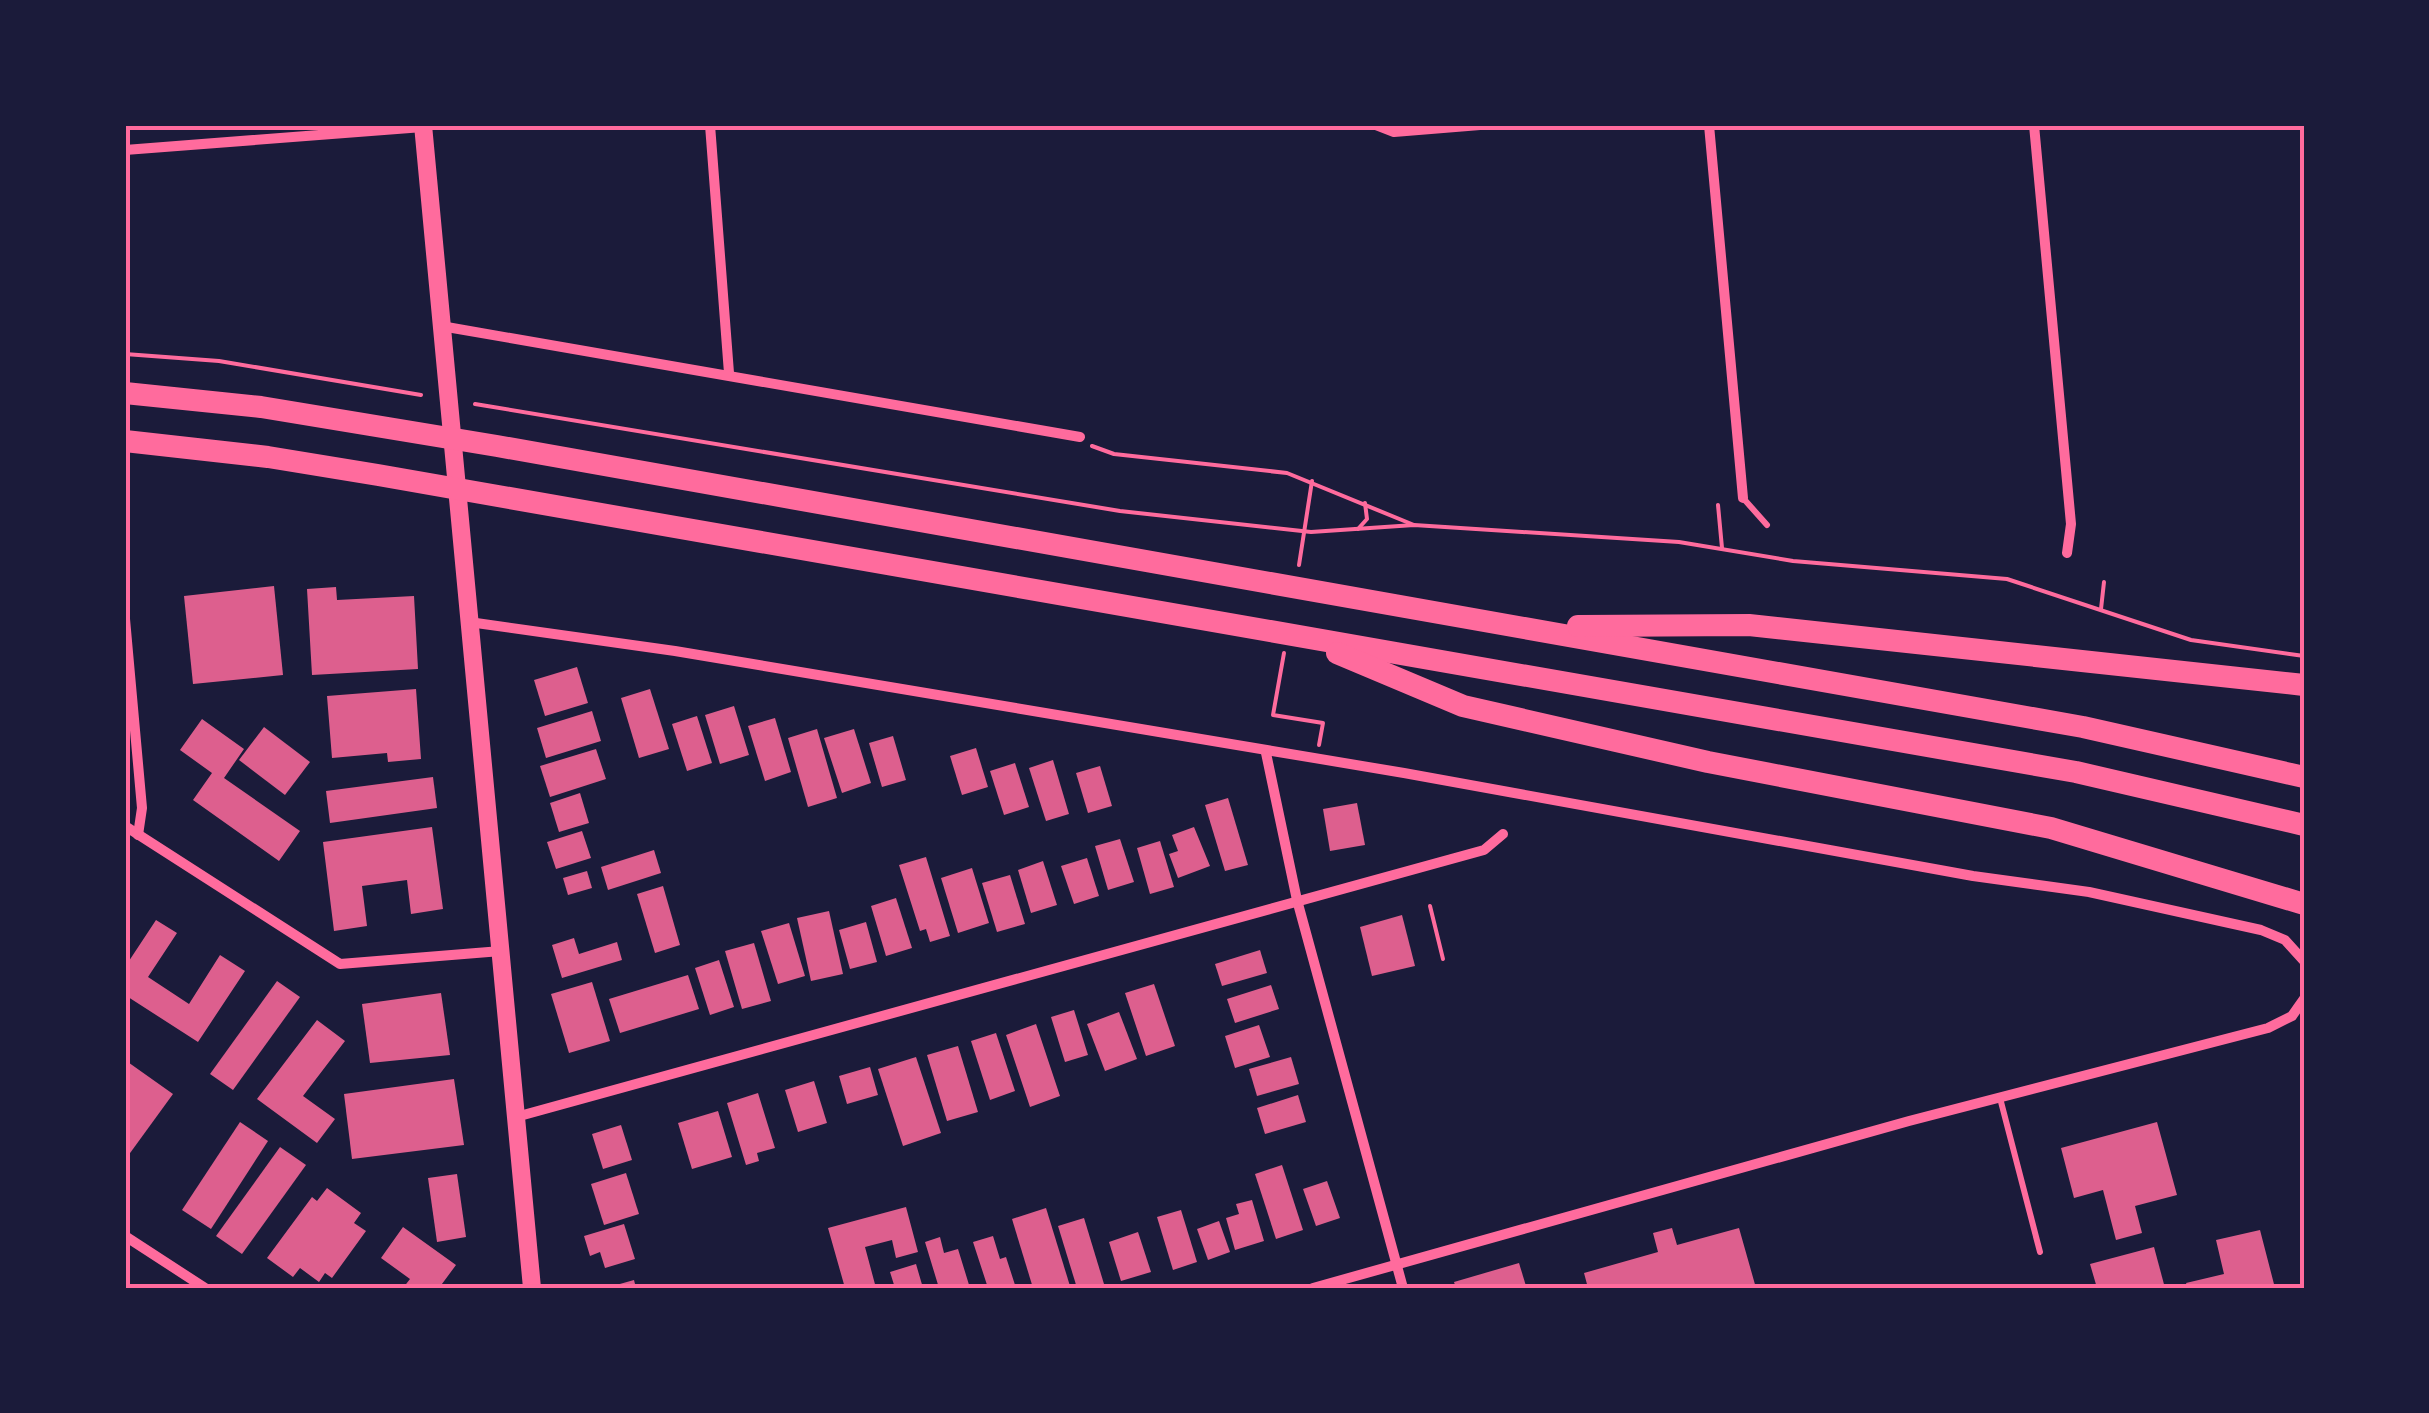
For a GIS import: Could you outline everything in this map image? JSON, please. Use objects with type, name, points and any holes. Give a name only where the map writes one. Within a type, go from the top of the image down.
[{"type":"highway","points":[[125,394],[358,422],[2100,730],[2304,776]]},
{"type":"highway","points":[[125,441],[378,475],[2076,772],[2304,825]]},
{"type":"highway","points":[[1519,626],[1749,625],[2304,685]]},
{"type":"highway","points":[[1297,636],[1463,706],[1708,762],[2032,824],[2247,884],[2304,904]]},
{"type":"highway","points":[[2247,884],[2304,912]]},
{"type":"main road","points":[[423,126],[532,1288]]},
{"type":"street","points":[[710,125],[729,374]]},
{"type":"street","points":[[1378,127],[1394,132],[1480,125]]},
{"type":"street","points":[[1709,125],[1743,498]]},
{"type":"street","points":[[2034,125],[2071,524],[2067,553]]},
{"type":"street","points":[[125,150],[423,126]]},
{"type":"street","points":[[441,326],[1080,437]]},
{"type":"street","points":[[125,619],[142,808],[138,835]]},
{"type":"street","points":[[469,622],[734,660],[1266,753],[1404,773],[1973,876],[2090,892],[2261,930],[2285,940],[2304,962]]},
{"type":"street","points":[[1266,753],[1297,900],[1403,1288]]},
{"type":"street","points":[[125,826],[340,964],[501,951]]},
{"type":"street","points":[[516,1117],[1484,850],[1503,834]]},
{"type":"street","points":[[1313,1288],[2278,1025],[2292,1016],[2304,999]]},
{"type":"street","points":[[125,1236],[205,1288]]},
{"type":"lane","points":[[1743,498],[1767,525]]},
{"type":"lane","points":[[2000,1098],[2040,1252]]},
{"type":"path","points":[[125,354],[219,361],[422,394]]},
{"type":"path","points":[[475,404],[1037,499],[1311,532],[1414,525],[1722,548],[1793,561],[2007,580],[2233,649],[2304,656]]},
{"type":"path","points":[[1080,437],[1114,454],[1312,480],[1414,525]]},
{"type":"path","points":[[1308,509],[1312,480]]},
{"type":"path","points":[[1354,530],[1367,519],[1365,503]]},
{"type":"path","points":[[1718,505],[1722,548]]},
{"type":"path","points":[[2101,610],[2104,582]]},
{"type":"path","points":[[1275,708],[1274,715],[1322,723],[1318,747]]},
{"type":"path","points":[[1430,906],[1442,959]]},
{"type":"building","points":[[274,586],[283,675],[193,684],[184,596]]},
{"type":"building","points":[[336,587],[337,600],[414,596],[418,669],[312,675],[307,589]]},
{"type":"building","points":[[577,667],[588,703],[545,716],[534,680]]},
{"type":"building","points":[[416,689],[421,759],[388,762],[387,753],[332,758],[327,696]]},
{"type":"building","points":[[650,689],[669,749],[639,758],[621,698]]},
{"type":"building","points":[[734,706],[749,755],[720,764],[705,715]]},
{"type":"building","points":[[592,711],[601,741],[546,758],[537,728]]},
{"type":"building","points":[[697,716],[712,763],[687,771],[672,724]]},
{"type":"building","points":[[775,718],[791,772],[765,781],[748,726]]},
{"type":"building","points":[[202,719],[244,749],[224,778],[300,831],[279,861],[193,800],[212,773],[180,750]]},
{"type":"building","points":[[264,727],[310,762],[285,795],[239,760]]},
{"type":"building","points":[[817,729],[837,798],[808,807],[788,738]]},
{"type":"building","points":[[854,729],[871,783],[842,793],[824,738]]},
{"type":"building","points":[[893,736],[906,780],[882,787],[869,743]]},
{"type":"building","points":[[976,748],[988,787],[962,795],[950,756]]},
{"type":"building","points":[[596,749],[606,779],[550,797],[540,766]]},
{"type":"building","points":[[1053,760],[1069,814],[1046,821],[1029,768]]},
{"type":"building","points":[[1015,763],[1029,807],[1004,815],[990,771]]},
{"type":"building","points":[[1100,766],[1112,806],[1088,813],[1076,773]]},
{"type":"building","points":[[433,777],[437,808],[330,823],[326,791]]},
{"type":"building","points":[[580,793],[589,823],[559,832],[550,803]]},
{"type":"building","points":[[1228,798],[1248,865],[1225,871],[1205,805]]},
{"type":"building","points":[[1357,803],[1365,845],[1330,851],[1323,809]]},
{"type":"building","points":[[432,827],[443,909],[411,914],[407,880],[362,886],[367,926],[334,931],[323,842]]},
{"type":"building","points":[[1194,827],[1210,866],[1178,878],[1169,854],[1178,851],[1172,835]]},
{"type":"building","points":[[582,831],[591,858],[556,869],[547,842]]},
{"type":"building","points":[[1120,839],[1134,882],[1108,890],[1095,846]]},
{"type":"building","points":[[1160,841],[1174,887],[1150,894],[1137,848]]},
{"type":"building","points":[[654,850],[661,873],[608,890],[601,867]]},
{"type":"building","points":[[926,857],[950,936],[930,942],[926,929],[920,931],[899,865]]},
{"type":"building","points":[[1087,858],[1099,896],[1074,904],[1061,866]]},
{"type":"building","points":[[1043,861],[1057,905],[1031,913],[1018,870]]},
{"type":"building","points":[[972,868],[989,923],[958,933],[941,878]]},
{"type":"building","points":[[587,871],[592,888],[568,895],[563,878]]},
{"type":"building","points":[[1010,875],[1025,924],[997,932],[982,883]]},
{"type":"building","points":[[663,886],[680,945],[655,953],[637,894]]},
{"type":"building","points":[[896,898],[912,948],[886,956],[871,906]]},
{"type":"building","points":[[829,911],[843,974],[811,981],[797,918]]},
{"type":"building","points":[[1402,915],[1415,966],[1372,976],[1360,927]]},
{"type":"building","points":[[156,920],[177,933],[148,977],[189,1004],[220,955],[245,971],[198,1042],[125,995],[125,967]]},
{"type":"building","points":[[866,922],[877,962],[850,969],[839,930]]},
{"type":"building","points":[[789,923],[805,976],[778,984],[761,931]]},
{"type":"building","points":[[574,938],[579,954],[617,942],[622,960],[562,978],[552,945]]},
{"type":"building","points":[[754,943],[771,1001],[742,1009],[725,951]]},
{"type":"building","points":[[1260,950],[1267,973],[1222,986],[1215,964]]},
{"type":"building","points":[[719,960],[734,1007],[710,1015],[695,968]]},
{"type":"building","points":[[688,975],[699,1009],[620,1033],[609,999]]},
{"type":"building","points":[[277,981],[300,997],[233,1090],[210,1074]]},
{"type":"building","points":[[592,982],[610,1041],[569,1053],[551,994]]},
{"type":"building","points":[[1154,984],[1175,1046],[1146,1056],[1125,993]]},
{"type":"building","points":[[1271,985],[1279,1009],[1235,1023],[1227,999]]},
{"type":"building","points":[[441,993],[450,1055],[370,1063],[362,1004]]},
{"type":"building","points":[[1074,1010],[1088,1055],[1065,1062],[1051,1017]]},
{"type":"building","points":[[1119,1012],[1137,1059],[1105,1071],[1087,1024]]},
{"type":"building","points":[[317,1020],[345,1041],[303,1096],[335,1119],[317,1143],[257,1099]]},
{"type":"building","points":[[1036,1024],[1060,1096],[1030,1107],[1006,1035]]},
{"type":"building","points":[[1259,1025],[1270,1057],[1235,1068],[1225,1036]]},
{"type":"building","points":[[996,1033],[1015,1091],[990,1100],[971,1041]]},
{"type":"building","points":[[958,1046],[978,1112],[947,1121],[927,1055]]},
{"type":"building","points":[[916,1057],[941,1133],[903,1146],[878,1069]]},
{"type":"building","points":[[1291,1057],[1299,1084],[1257,1096],[1249,1069]]},
{"type":"building","points":[[125,1060],[173,1094],[125,1160]]},
{"type":"building","points":[[870,1067],[878,1095],[847,1104],[839,1076]]},
{"type":"building","points":[[454,1079],[464,1145],[352,1159],[344,1094]]},
{"type":"building","points":[[814,1081],[827,1123],[798,1132],[785,1090]]},
{"type":"building","points":[[758,1093],[775,1148],[757,1153],[759,1161],[746,1165],[727,1103]]},
{"type":"building","points":[[1298,1095],[1306,1122],[1265,1134],[1257,1108]]},
{"type":"building","points":[[718,1111],[732,1157],[692,1169],[678,1123]]},
{"type":"building","points":[[240,1122],[268,1141],[211,1229],[182,1210]]},
{"type":"building","points":[[2157,1122],[2177,1195],[2135,1206],[2142,1233],[2116,1240],[2103,1190],[2074,1198],[2061,1148]]},
{"type":"building","points":[[621,1125],[632,1160],[603,1169],[592,1134]]},
{"type":"building","points":[[280,1147],[306,1165],[242,1254],[216,1236]]},
{"type":"building","points":[[1282,1165],[1303,1230],[1276,1239],[1255,1174]]},
{"type":"building","points":[[626,1173],[639,1214],[604,1225],[591,1184]]},
{"type":"building","points":[[457,1174],[466,1237],[437,1242],[428,1178]]},
{"type":"building","points":[[1327,1181],[1340,1218],[1316,1226],[1303,1189]]},
{"type":"building","points":[[327,1188],[361,1213],[354,1223],[366,1231],[332,1278],[325,1273],[319,1282],[300,1268],[293,1277],[267,1258],[312,1197],[317,1201]]},
{"type":"building","points":[[1252,1200],[1264,1241],[1235,1250],[1226,1218],[1239,1214],[1236,1204]]},
{"type":"building","points":[[906,1207],[918,1252],[896,1258],[892,1240],[865,1247],[876,1288],[845,1288],[828,1228]]},
{"type":"building","points":[[1046,1208],[1070,1286],[1063,1288],[1033,1288],[1012,1219]]},
{"type":"building","points":[[1181,1210],[1197,1262],[1173,1270],[1157,1217]]},
{"type":"building","points":[[1084,1218],[1104,1284],[1092,1288],[1077,1288],[1058,1226]]},
{"type":"building","points":[[1219,1221],[1230,1252],[1208,1260],[1197,1229]]},
{"type":"building","points":[[624,1224],[635,1259],[605,1268],[600,1252],[590,1256],[584,1236]]},
{"type":"building","points":[[403,1227],[456,1265],[439,1288],[403,1288],[410,1279],[381,1258]]},
{"type":"building","points":[[1672,1228],[1677,1245],[1739,1228],[1756,1288],[1588,1288],[1584,1273],[1658,1252],[1653,1233]]},
{"type":"building","points":[[2260,1230],[2275,1288],[2188,1288],[2186,1283],[2224,1274],[2216,1240]]},
{"type":"building","points":[[1138,1232],[1151,1272],[1121,1281],[1109,1242]]},
{"type":"building","points":[[993,1236],[1000,1259],[1006,1257],[1016,1288],[988,1288],[973,1242]]},
{"type":"building","points":[[940,1237],[944,1253],[958,1249],[970,1288],[939,1288],[925,1242]]},
{"type":"building","points":[[2154,1247],[2165,1288],[2097,1288],[2090,1264]]},
{"type":"building","points":[[1519,1263],[1526,1286],[1456,1288],[1454,1282]]},
{"type":"building","points":[[916,1264],[923,1288],[895,1288],[890,1272]]},
{"type":"building","points":[[634,1280],[636,1288],[609,1287]]}]
